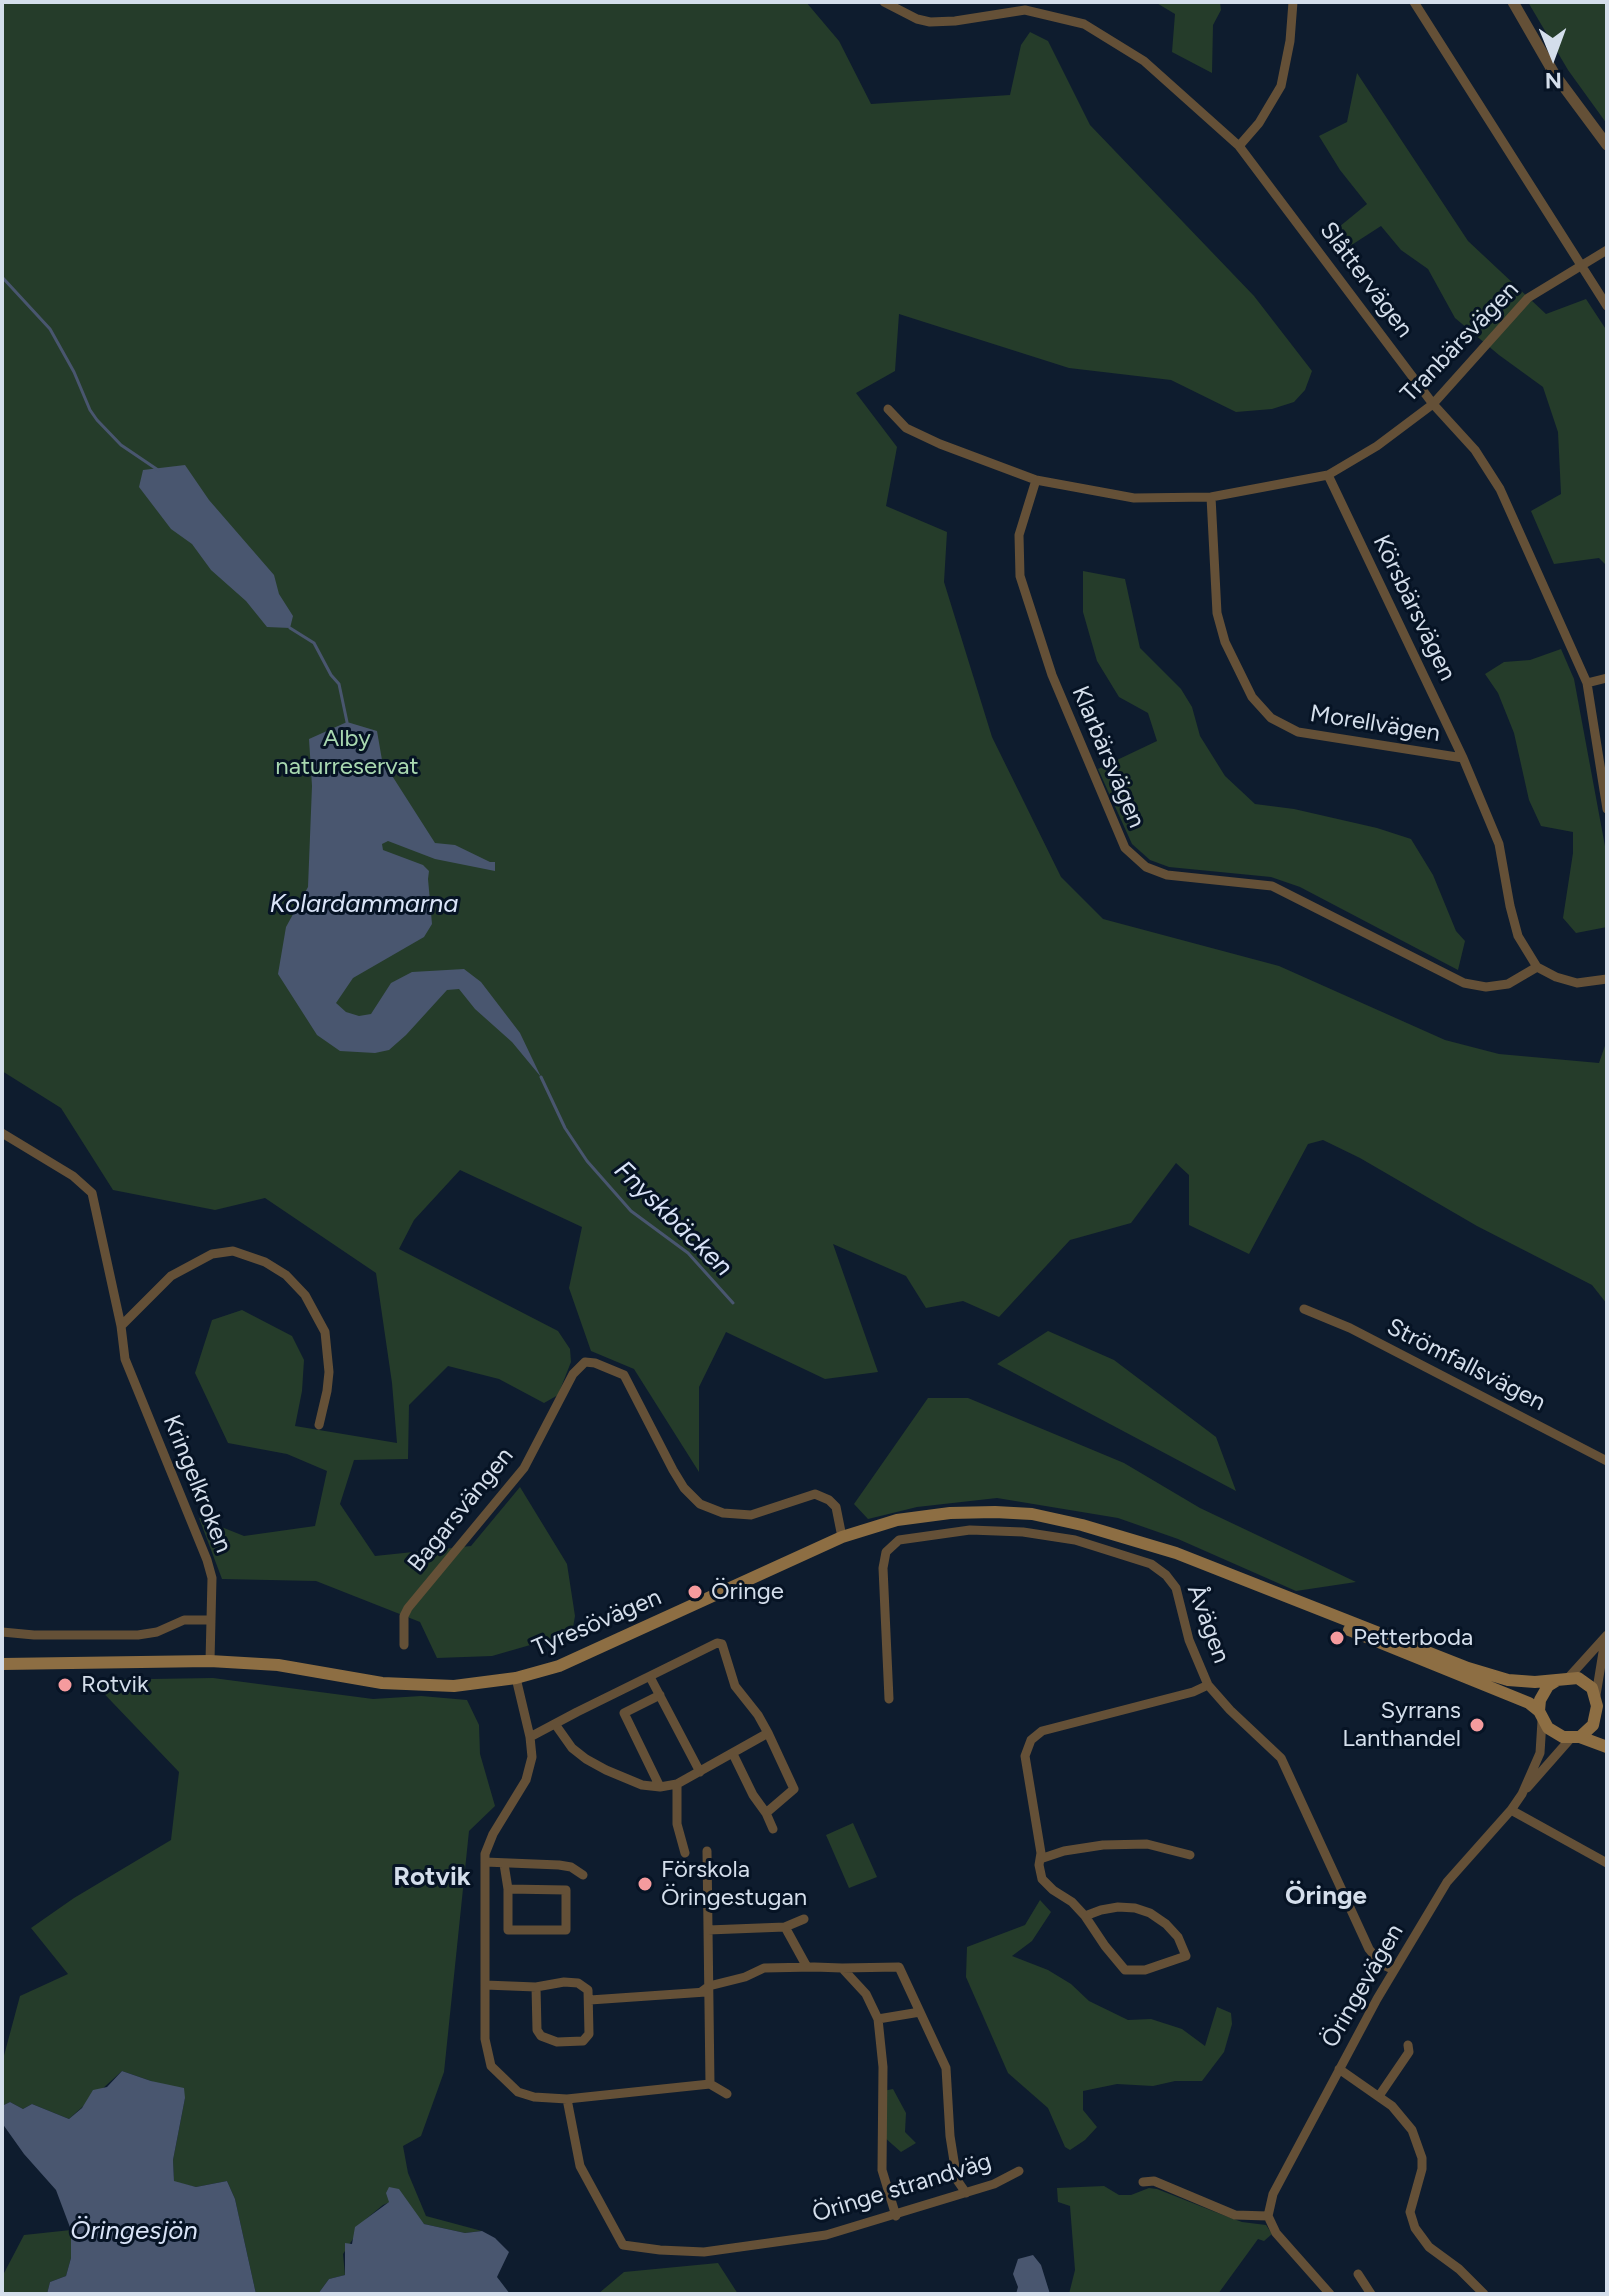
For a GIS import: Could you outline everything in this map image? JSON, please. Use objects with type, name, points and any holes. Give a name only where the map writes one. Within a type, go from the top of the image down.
[{"type":"main road","name":"Tyresövägen","points":[[2,1664],[210,1661],[278,1665],[382,1683],[454,1686],[516,1678],[572,1661],[842,1537],[897,1520],[950,1513],[1032,1514],[1082,1525],[1176,1553],[1468,1668],[1508,1680],[1556,1681],[1569,1677]]},
{"type":"main road","name":"Tyresövägen","points":[[1275,1594],[1315,1616],[1529,1703],[1555,1734],[1607,1747]]},
{"type":"main road","points":[[1569,1677],[1586,1682],[1607,1721]]},
{"type":"main road","points":[[1541,1716],[1543,1693],[1556,1681]]},
{"type":"main road","points":[[1576,1737],[1593,1725],[1596,1701]]},
{"type":"street","name":"Slåttervägen","points":[[884,2],[917,19],[930,22],[955,21],[1024,6],[1084,24],[1144,61],[1239,146],[1433,404],[1475,450],[1500,489],[1587,683],[1607,809]]},
{"type":"street","points":[[1239,146],[1259,123],[1281,86],[1290,41],[1293,2]]},
{"type":"street","points":[[1414,2],[1607,306]]},
{"type":"street","points":[[1513,2],[1555,75],[1607,145]]},
{"type":"street","name":"Tranbärsvägen","points":[[888,409],[906,428],[1036,480],[1134,498],[1211,497],[1328,475],[1377,446],[1433,404],[1528,298],[1607,250]]},
{"type":"street","name":"Körsbärsvägen","points":[[1328,475],[1463,758]]},
{"type":"street","name":"Klarbärsvägen","points":[[1036,480],[1019,535],[1020,576],[1052,675],[1125,848],[1146,867],[1167,875],[1272,886],[1464,983],[1486,987],[1508,984],[1537,967]]},
{"type":"street","name":"Morellvägen","points":[[1211,497],[1217,613],[1235,666],[1252,697],[1271,718],[1298,732],[1463,758],[1499,844],[1518,936],[1537,967]]},
{"type":"street","points":[[1587,683],[1607,678]]},
{"type":"street","points":[[1537,967],[1577,983],[1607,979]]},
{"type":"street","name":"Kringelkroken","points":[[2,1133],[73,1176],[92,1193],[121,1326],[125,1359],[212,1578],[210,1661]]},
{"type":"street","points":[[121,1326],[171,1276],[212,1254],[233,1251],[265,1262],[286,1275],[305,1295],[325,1332],[328,1382],[319,1425]]},
{"type":"street","name":"Strömfallsvägen","points":[[1304,1309],[1350,1328],[1607,1461]]},
{"type":"street","name":"Bagarsvängen","points":[[404,1645],[404,1616],[408,1608],[524,1468],[573,1374],[585,1362],[624,1375],[673,1470],[684,1488],[700,1504],[723,1513],[751,1515],[815,1494],[836,1507],[842,1537]]},
{"type":"street","name":"Åvägen","points":[[889,1699],[883,1568],[886,1552],[899,1540],[970,1530],[1023,1532],[1075,1540],[1151,1564],[1166,1575],[1176,1588],[1189,1640],[1208,1685],[1281,1758],[1369,1949],[1381,1964],[1394,1970]]},
{"type":"street","points":[[2,1632],[138,1635],[157,1632],[184,1620],[211,1620]]},
{"type":"street","points":[[1569,1677],[1606,1637]]},
{"type":"street","points":[[1596,1701],[1606,1637]]},
{"type":"street","points":[[530,1737],[717,1643],[722,1644],[735,1686],[758,1715],[794,1786],[792,1793],[766,1813]]},
{"type":"street","points":[[650,1677],[700,1772]]},
{"type":"street","points":[[516,1678],[532,1757],[526,1780],[493,1834],[485,1862],[485,2039],[491,2066],[518,2092],[534,2097],[567,2099],[710,2084],[727,2094]]},
{"type":"street","points":[[1085,1916],[1118,1907],[1150,1913],[1178,1937],[1186,1956],[1145,1970],[1125,1970],[1085,1916],[1042,1879],[1025,1756],[1031,1740],[1042,1731],[1193,1692],[1208,1685]]},
{"type":"street","points":[[660,1695],[624,1713],[660,1787]]},
{"type":"street","name":"Öringevägen","points":[[1522,1794],[1540,1753],[1541,1716]]},
{"type":"street","points":[[555,1724],[572,1748],[586,1759],[642,1785],[660,1787],[677,1784],[768,1733]]},
{"type":"street","name":"Öringevägen","points":[[1268,2216],[1273,2194],[1339,2069],[1447,1882],[1522,1794],[1576,1737]]},
{"type":"street","points":[[733,1754],[773,1829]]},
{"type":"street","points":[[677,1784],[677,1824],[685,1853]]},
{"type":"street","points":[[1511,1810],[1607,1863]]},
{"type":"street","points":[[1040,1856],[1103,1845],[1147,1844],[1190,1855]]},
{"type":"street","points":[[707,1851],[706,1990],[710,2084]]},
{"type":"street","points":[[485,1862],[559,1865],[571,1867],[583,1875]]},
{"type":"street","points":[[504,1864],[508,1889],[508,1930],[566,1930],[566,1890],[508,1889]]},
{"type":"street","points":[[708,1930],[785,1927],[804,1919]]},
{"type":"street","points":[[785,1927],[807,1967]]},
{"type":"street","points":[[590,2000],[706,1990],[764,1968],[899,1967],[946,2068],[950,2136],[957,2180],[966,2193]]},
{"type":"street","points":[[842,1968],[866,1994],[878,2019],[883,2067],[882,2170],[896,2216]]},
{"type":"street","points":[[485,1985],[536,1987],[578,1983],[588,1990],[590,2000],[589,2034],[583,2041],[557,2042],[541,2036],[537,2030],[536,1987]]},
{"type":"street","points":[[878,2019],[920,2012]]},
{"type":"street","points":[[1379,2096],[1409,2052],[1408,2045]]},
{"type":"street","points":[[1339,2069],[1379,2096],[1398,2112],[1412,2130],[1422,2158],[1410,2212],[1415,2228],[1429,2247],[1459,2269],[1484,2294]]},
{"type":"street","name":"Öringe strandväg","points":[[567,2099],[580,2166],[623,2245],[704,2252],[826,2235],[994,2184],[1019,2171]]},
{"type":"street","points":[[1143,2182],[1154,2181],[1235,2215],[1268,2216],[1276,2233],[1329,2294]]},
{"type":"street","points":[[1358,2274],[1371,2294]]},
{"type":"green space","name":"Alby naturreservat","points":[[2,2],[806,2],[839,41],[871,104],[1010,95],[1021,45],[1030,32],[1048,41],[1090,125],[1254,296],[1312,371],[1305,390],[1294,402],[1272,409],[1236,412],[1171,380],[1069,368],[899,314],[895,371],[856,393],[897,447],[886,506],[947,532],[944,582],[992,737],[1061,877],[1103,919],[1279,966],[1445,1040],[1499,1054],[1599,1063],[1607,1040],[1607,1304],[1592,1285],[1477,1226],[1323,1140],[1308,1144],[1249,1254],[1189,1225],[1189,1175],[1176,1163],[1131,1223],[1070,1240],[999,1317],[963,1301],[926,1308],[906,1276],[833,1244],[878,1372],[825,1379],[726,1332],[699,1387],[699,1472],[634,1369],[591,1351],[569,1288],[582,1227],[460,1170],[414,1220],[399,1249],[558,1331],[570,1349],[571,1362],[558,1395],[544,1403],[499,1379],[448,1366],[409,1405],[408,1459],[354,1460],[340,1504],[375,1556],[471,1546],[520,1487],[567,1564],[575,1616],[572,1633],[492,1656],[437,1658],[420,1622],[316,1581],[222,1579],[199,1518],[244,1536],[315,1526],[327,1471],[287,1454],[228,1443],[195,1373],[212,1320],[242,1310],[292,1336],[304,1360],[295,1426],[397,1443],[392,1383],[376,1273],[265,1198],[215,1210],[113,1190],[61,1108],[2,1071]]},
{"type":"green space","points":[[1155,2],[1220,2],[1221,10],[1213,25],[1212,73],[1172,52],[1175,14]]},
{"type":"green space","points":[[1528,2],[1607,2],[1607,124],[1568,70]]},
{"type":"green space","points":[[1357,73],[1468,241],[1546,314],[1586,299],[1607,331],[1607,566],[1599,558],[1554,564],[1531,511],[1561,494],[1558,432],[1543,387],[1455,318],[1428,269],[1401,250],[1381,226],[1350,246],[1339,227],[1367,204],[1340,170],[1319,136],[1347,122]]},
{"type":"green space","points":[[1083,571],[1125,579],[1140,648],[1181,689],[1192,707],[1200,736],[1225,776],[1255,804],[1294,809],[1411,839],[1433,875],[1456,931],[1465,941],[1458,970],[1300,887],[1271,877],[1169,867],[1150,860],[1132,844],[1098,769],[1157,741],[1148,713],[1119,697],[1097,661],[1083,612]]},
{"type":"green space","points":[[1561,649],[1574,679],[1607,857],[1607,927],[1576,933],[1563,918],[1573,853],[1573,832],[1541,826],[1529,800],[1514,733],[1498,693],[1485,674],[1504,662],[1530,660]]},
{"type":"green space","points":[[1048,1331],[1114,1360],[1216,1437],[1236,1491],[997,1364]]},
{"type":"green space","points":[[928,1398],[968,1398],[1124,1463],[1200,1508],[1356,1582],[1296,1591],[1178,1539],[1118,1518],[997,1498],[917,1507],[868,1519],[854,1504]]},
{"type":"green space","points":[[213,1678],[373,1699],[421,1696],[467,1700],[479,1725],[480,1754],[495,1806],[469,1831],[444,2072],[421,2136],[403,2146],[408,2173],[426,2216],[482,2231],[465,2233],[424,2224],[390,2202],[366,2219],[343,2254],[345,2275],[329,2279],[318,2294],[256,2294],[235,2199],[227,2181],[196,2187],[174,2182],[173,2160],[185,2098],[122,2071],[69,2119],[32,2104],[23,2109],[10,2102],[2,2106],[2,2063],[20,1996],[68,1974],[31,1928],[74,1898],[171,1840],[179,1772],[91,1680]]},
{"type":"green space","points":[[853,1823],[877,1877],[849,1888],[826,1835]]},
{"type":"green space","points":[[1040,1900],[1051,1912],[1032,1941],[1012,1956],[1048,1970],[1071,1984],[1089,2001],[1128,2020],[1151,2019],[1182,2029],[1205,2046],[1217,2007],[1231,2013],[1232,2024],[1224,2052],[1202,2081],[1175,2081],[1153,2086],[1117,2084],[1083,2091],[1083,2110],[1097,2127],[1070,2150],[1065,2147],[1048,2108],[1008,2073],[966,1977],[967,1947],[1025,1925]]},
{"type":"green space","points":[[893,2089],[906,2113],[905,2132],[916,2143],[901,2152],[884,2137],[883,2091]]},
{"type":"green space","points":[[1104,2186],[1119,2195],[1157,2189],[1242,2222],[1266,2225],[1272,2234],[1264,2241],[1258,2239],[1218,2294],[1069,2294],[1075,2270],[1070,2206],[1058,2202],[1057,2188]]},
{"type":"green space","points":[[71,2230],[71,2258],[66,2276],[50,2282],[47,2294],[2,2294],[2,2277],[24,2235]]},
{"type":"green space","points":[[718,2263],[738,2294],[598,2294],[624,2272]]},
{"type":"water","points":[[185,465],[209,500],[274,575],[279,594],[293,616],[290,628],[267,627],[246,601],[211,570],[192,544],[171,529],[139,487],[143,470]]},
{"type":"water","name":"Kolardammarna","points":[[347,722],[377,731],[382,760],[435,843],[455,845],[495,862],[495,871],[435,859],[388,841],[382,844],[383,850],[423,865],[429,871],[432,924],[424,937],[353,978],[336,1003],[346,1012],[359,1016],[371,1014],[391,983],[412,972],[464,969],[481,982],[520,1033],[541,1077],[512,1042],[475,1009],[459,989],[447,990],[389,1050],[375,1053],[340,1051],[317,1035],[278,974],[286,927],[308,887],[312,786],[309,739]]},
{"type":"water","name":"Öringesjön","points":[[122,2071],[184,2088],[185,2098],[173,2160],[174,2181],[196,2187],[227,2181],[235,2199],[256,2294],[47,2294],[50,2282],[66,2276],[71,2258],[71,2230],[56,2190],[2,2123],[2,2106],[10,2102],[23,2109],[32,2104],[69,2119],[82,2108],[93,2090],[107,2087]]},
{"type":"water","points":[[389,2187],[399,2189],[424,2224],[465,2233],[482,2231],[495,2238],[509,2252],[497,2277],[510,2294],[318,2294],[329,2279],[345,2275],[345,2243],[352,2244],[355,2227],[389,2202],[386,2193]]},
{"type":"water","points":[[1033,2255],[1041,2265],[1050,2294],[1016,2294],[1018,2287],[1013,2274],[1018,2259]]},
{"type":"waterway","name":"Fnyskbäcken","points":[[2,277],[50,329],[97,420],[121,445],[158,470]]},
{"type":"waterway","points":[[290,628],[314,643],[339,684],[347,722]]},
{"type":"waterway","name":"Fnyskbäcken","points":[[541,1077],[565,1128],[587,1161],[631,1211],[688,1253],[733,1303]]},
{"type":"place","name":"Öringe","points":[[695,1592]]},
{"type":"place","name":"Petterboda","points":[[1337,1638]]},
{"type":"place","name":"Rotvik","points":[[65,1685]]},
{"type":"place","name":"Syrrans Lanthandel","points":[[1477,1725]]},
{"type":"place","name":"Förskola Öringestugan","points":[[645,1884]]},
{"type":"district","name":"Rotvik","points":[[432,1877]]},
{"type":"district","name":"Öringe","points":[[1326,1896]]}]
